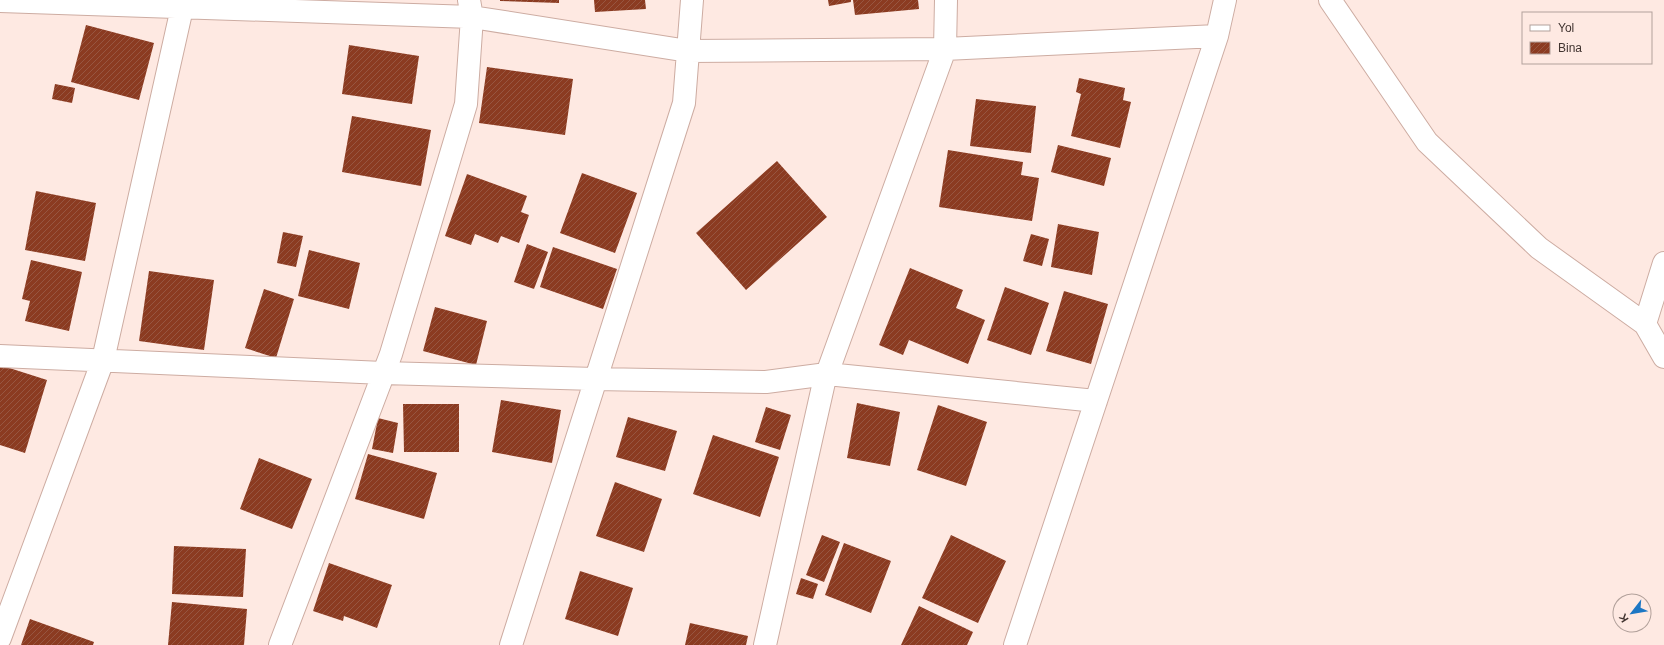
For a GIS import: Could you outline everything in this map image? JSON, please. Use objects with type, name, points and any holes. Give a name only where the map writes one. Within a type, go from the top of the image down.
[{"type":"street","points":[[510,645],[684,103],[692,0]]},
{"type":"street","points":[[765,645],[827,374],[945,49],[946,0]]},
{"type":"street","points":[[1015,645],[1217,36],[1225,0]]},
{"type":"street","points":[[1330,0],[1427,142],[1539,248],[1645,324],[1664,357]]},
{"type":"street","points":[[0,1],[470,9],[688,51],[945,49],[1217,36]]},
{"type":"street","points":[[0,638],[103,360],[181,4]]},
{"type":"street","points":[[280,645],[391,354],[466,104],[470,9]]},
{"type":"street","points":[[1645,324],[1664,263]]},
{"type":"street","points":[[0,356],[383,374],[595,379],[766,382],[827,374],[1096,401]]},
{"type":"building","points":[[559,0],[559,3],[500,1]]},
{"type":"building","points":[[594,0],[645,0],[646,9],[595,12]]},
{"type":"building","points":[[828,0],[851,0],[851,2],[829,6]]},
{"type":"building","points":[[853,0],[918,0],[919,9],[855,15]]},
{"type":"building","points":[[86,25],[154,43],[139,100],[71,82]]},
{"type":"building","points":[[349,45],[419,56],[412,104],[342,94]]},
{"type":"building","points":[[487,67],[573,79],[565,135],[479,123]]},
{"type":"building","points":[[1079,78],[1125,88],[1123,100],[1131,102],[1120,148],[1071,136],[1081,94],[1076,92]]},
{"type":"building","points":[[55,84],[75,88],[72,103],[52,99]]},
{"type":"building","points":[[976,99],[1036,106],[1031,153],[970,146]]},
{"type":"building","points":[[352,116],[431,130],[421,186],[342,172]]},
{"type":"building","points":[[1058,145],[1111,158],[1104,186],[1051,172]]},
{"type":"building","points":[[948,150],[1023,162],[1021,175],[1039,178],[1032,221],[939,207]]},
{"type":"building","points":[[777,161],[827,217],[746,290],[696,233]]},
{"type":"building","points":[[582,173],[637,193],[615,253],[560,233]]},
{"type":"building","points":[[467,174],[527,196],[521,212],[529,215],[519,243],[501,236],[498,243],[475,234],[471,245],[445,236]]},
{"type":"building","points":[[36,191],[96,203],[85,261],[25,250]]},
{"type":"building","points":[[1058,224],[1099,232],[1092,275],[1051,267]]},
{"type":"building","points":[[283,232],[303,236],[296,267],[277,263]]},
{"type":"building","points":[[1031,234],[1049,239],[1042,266],[1023,261]]},
{"type":"building","points":[[527,244],[548,252],[534,289],[514,282]]},
{"type":"building","points":[[553,247],[617,269],[603,309],[540,287]]},
{"type":"building","points":[[309,250],[360,263],[349,309],[298,296]]},
{"type":"building","points":[[31,260],[82,272],[69,331],[25,321],[30,301],[22,299]]},
{"type":"building","points":[[910,268],[963,290],[956,308],[985,320],[968,364],[909,340],[903,355],[879,345]]},
{"type":"building","points":[[149,271],[214,280],[204,350],[139,341]]},
{"type":"building","points":[[1005,287],[1049,303],[1031,355],[987,340]]},
{"type":"building","points":[[264,289],[294,299],[276,358],[245,348]]},
{"type":"building","points":[[1064,291],[1108,304],[1091,364],[1046,351]]},
{"type":"building","points":[[435,307],[487,321],[476,365],[423,351]]},
{"type":"building","points":[[0,365],[47,380],[25,453],[0,445]]},
{"type":"building","points":[[501,400],[561,410],[552,463],[492,452]]},
{"type":"building","points":[[857,403],[900,412],[890,466],[847,458]]},
{"type":"building","points":[[403,404],[459,404],[459,452],[404,452]]},
{"type":"building","points":[[938,405],[987,422],[966,486],[917,470]]},
{"type":"building","points":[[766,407],[791,415],[780,450],[755,442]]},
{"type":"building","points":[[628,417],[677,431],[665,471],[616,457]]},
{"type":"building","points":[[378,418],[398,423],[393,453],[372,449]]},
{"type":"building","points":[[713,435],[779,457],[760,517],[693,494]]},
{"type":"building","points":[[368,454],[437,473],[424,519],[355,499]]},
{"type":"building","points":[[259,458],[312,479],[292,529],[240,509]]},
{"type":"building","points":[[615,482],[662,499],[644,552],[596,536]]},
{"type":"building","points":[[822,535],[840,542],[824,582],[806,575]]},
{"type":"building","points":[[951,535],[1006,561],[978,623],[922,598]]},
{"type":"building","points":[[844,543],[891,561],[871,613],[825,595]]},
{"type":"building","points":[[174,546],[246,549],[243,597],[172,594]]},
{"type":"building","points":[[329,563],[392,585],[377,628],[344,616],[343,621],[313,611]]},
{"type":"building","points":[[580,571],[633,588],[618,636],[565,619]]},
{"type":"building","points":[[801,578],[818,584],[813,599],[796,594]]},
{"type":"building","points":[[172,602],[247,609],[244,645],[168,645]]},
{"type":"building","points":[[919,606],[973,632],[967,645],[901,645]]},
{"type":"building","points":[[30,619],[94,642],[93,645],[21,645]]},
{"type":"building","points":[[690,623],[748,636],[746,645],[685,645]]}]
